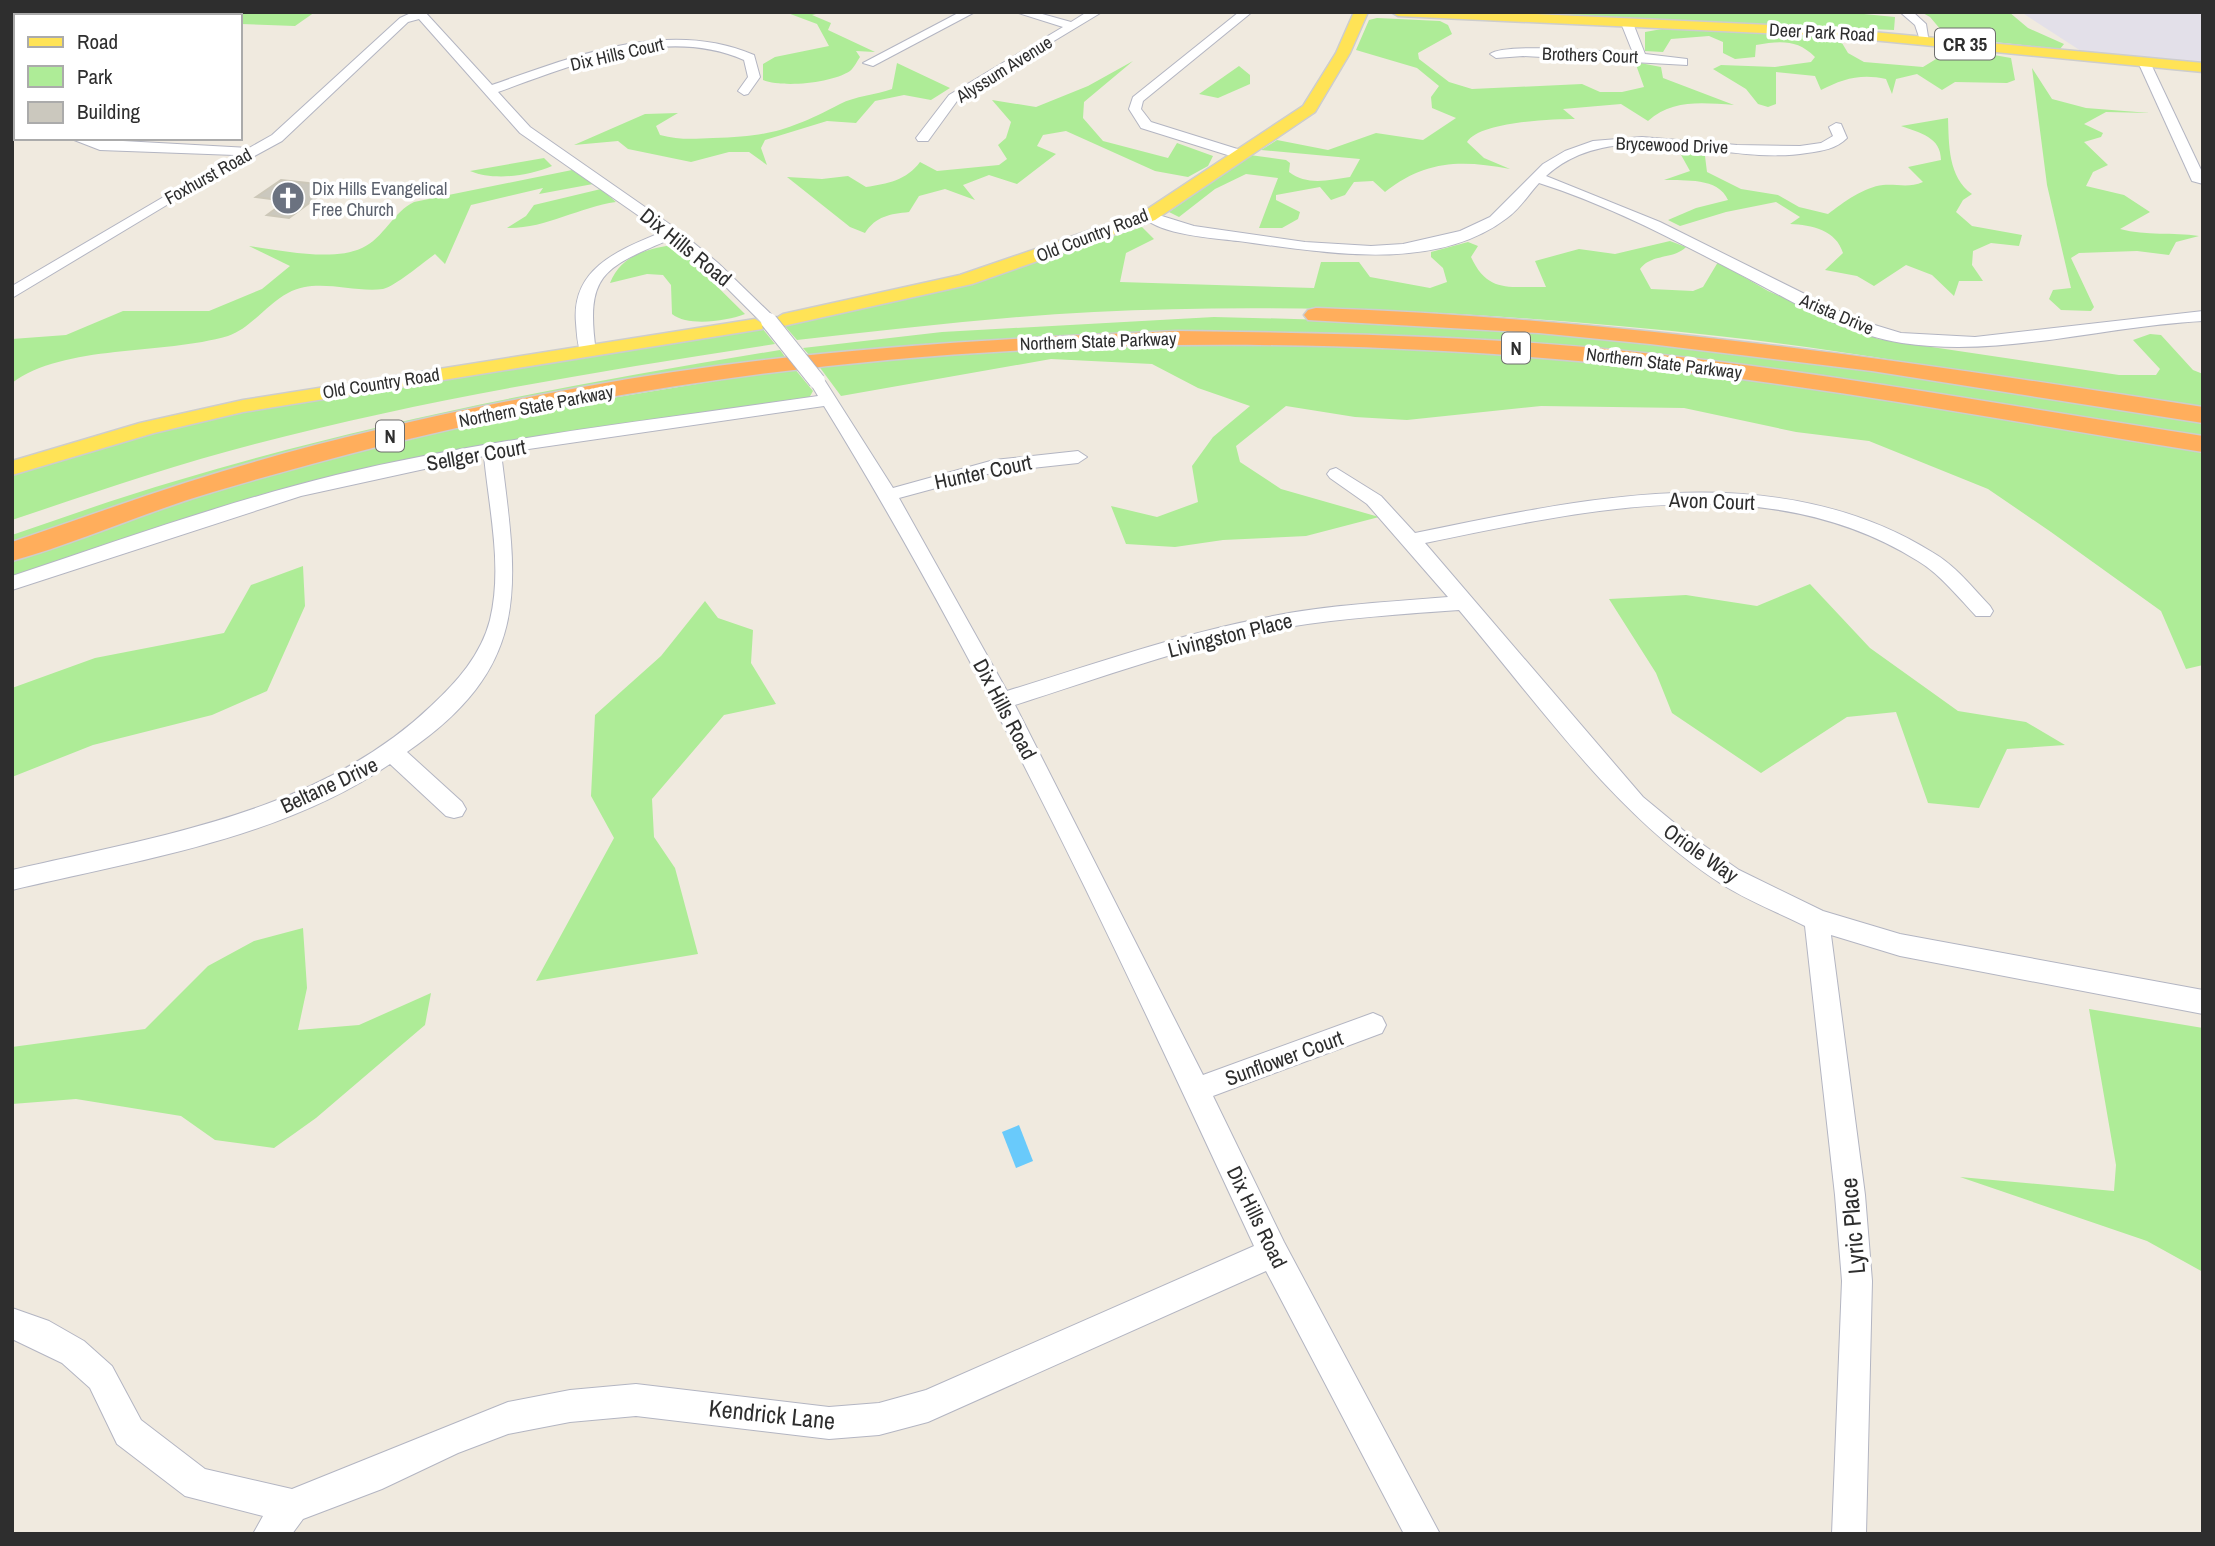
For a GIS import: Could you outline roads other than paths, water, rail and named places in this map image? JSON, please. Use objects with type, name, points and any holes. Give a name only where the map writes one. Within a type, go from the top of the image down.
[{"type":"highway","name":"Northern State Parkway","points":[[1293,315],[1434,318],[1684,338],[1812,354],[2203,415]]},
{"type":"highway","name":"Northern State Parkway","points":[[12,530],[201,467],[383,421],[566,381],[681,361],[879,333],[1112,318]]},
{"type":"highway","name":"Northern State Parkway","points":[[12,552],[84,524],[264,467],[535,404],[822,359],[1056,340],[1305,337],[1578,353],[1824,384],[2203,444]]},
{"type":"main road","name":"Old Country Road","points":[[783,320],[965,280],[1149,216],[1309,109],[1343,52],[1360,12]]},
{"type":"main road","name":"Deer Park Road","points":[[1398,12],[1829,32],[2203,68]]},
{"type":"main road","name":"Old Country Road","points":[[12,468],[148,428],[243,406],[755,325]]},
{"type":"street","points":[[869,63],[969,12]]},
{"type":"street","points":[[1021,12],[1074,26]]},
{"type":"street","name":"Alyssum Avenue","points":[[923,138],[953,98],[965,89],[1096,12]]},
{"type":"street","points":[[1242,155],[1146,124],[1135,109],[1137,100],[1246,12]]},
{"type":"street","points":[[1906,12],[1920,24],[1925,40]]},
{"type":"street","name":"Dix Hills Road","points":[[414,15],[533,136],[673,233],[751,302],[822,390],[888,495],[1002,701],[1196,1090],[1273,1253],[1423,1534]]},
{"type":"street","name":"Foxhurst Road","points":[[12,293],[167,198],[253,152],[292,127],[414,15]]},
{"type":"street","points":[[1627,23],[1640,57]]},
{"type":"street","name":"Dix Hills Court","points":[[488,91],[629,48],[689,41],[722,45],[750,58],[755,70],[754,77],[744,91]]},
{"type":"street","name":"Brothers Court","points":[[1496,54],[1523,52],[1640,57],[1683,62]]},
{"type":"street","points":[[2144,62],[2202,186],[2184,185]]},
{"type":"street","name":"Brycewood Drive","points":[[1149,216],[1183,229],[1304,247],[1356,250],[1404,248],[1453,239],[1497,219],[1560,156],[1595,145],[1640,141],[1801,151],[1833,144],[1840,138],[1836,127]]},
{"type":"street","points":[[81,140],[100,146],[253,152]]},
{"type":"street","name":"Arista Drive","points":[[1537,178],[1620,206],[1825,312],[1865,330],[1902,339],[1983,340],[2203,316]]},
{"type":"street","points":[[588,352],[584,304],[591,283],[611,262],[673,233]]},
{"type":"street","name":"Sellger Court","points":[[12,583],[277,496],[338,480],[822,390]]},
{"type":"street","name":"Beltane Drive","points":[[12,880],[246,820],[323,791],[393,753],[445,708],[478,671],[495,639],[503,608],[504,576],[492,451]]},
{"type":"street","name":"Hunter Court","points":[[888,495],[995,466],[1079,457]]},
{"type":"street","name":"Oriole Way","points":[[1335,474],[1374,500],[1411,540],[1635,803],[1681,842],[1730,877],[1816,920],[1900,945],[2203,1002]]},
{"type":"street","name":"Avon Court","points":[[1411,540],[1533,514],[1599,505],[1672,498],[1749,501],[1845,518],[1886,534],[1926,556],[1950,576],[1983,611]]},
{"type":"street","name":"Livingston Place","points":[[1002,701],[1219,634],[1265,624],[1350,612],[1464,603]]},
{"type":"street","points":[[393,753],[454,809]]},
{"type":"street","name":"Lyric Place","points":[[1816,920],[1850,1195],[1857,1281],[1849,1534]]},
{"type":"street","name":"Sunflower Court","points":[[1196,1090],[1373,1025]]},
{"type":"street","name":"Kendrick Lane","points":[[292,1506],[370,1477],[477,1429],[509,1418],[570,1406],[636,1400],[830,1423],[879,1419],[928,1406],[1273,1253]]},
{"type":"street","points":[[12,1323],[38,1332],[73,1352],[101,1377],[129,1432],[197,1484],[292,1506],[270,1534]]},
{"type":"water","points":[[1019,1125],[1033,1161],[1016,1168],[1002,1132]]},
{"type":"place","name":"Dix Hills Evangelical Free Church","points":[[288,198]]}]
